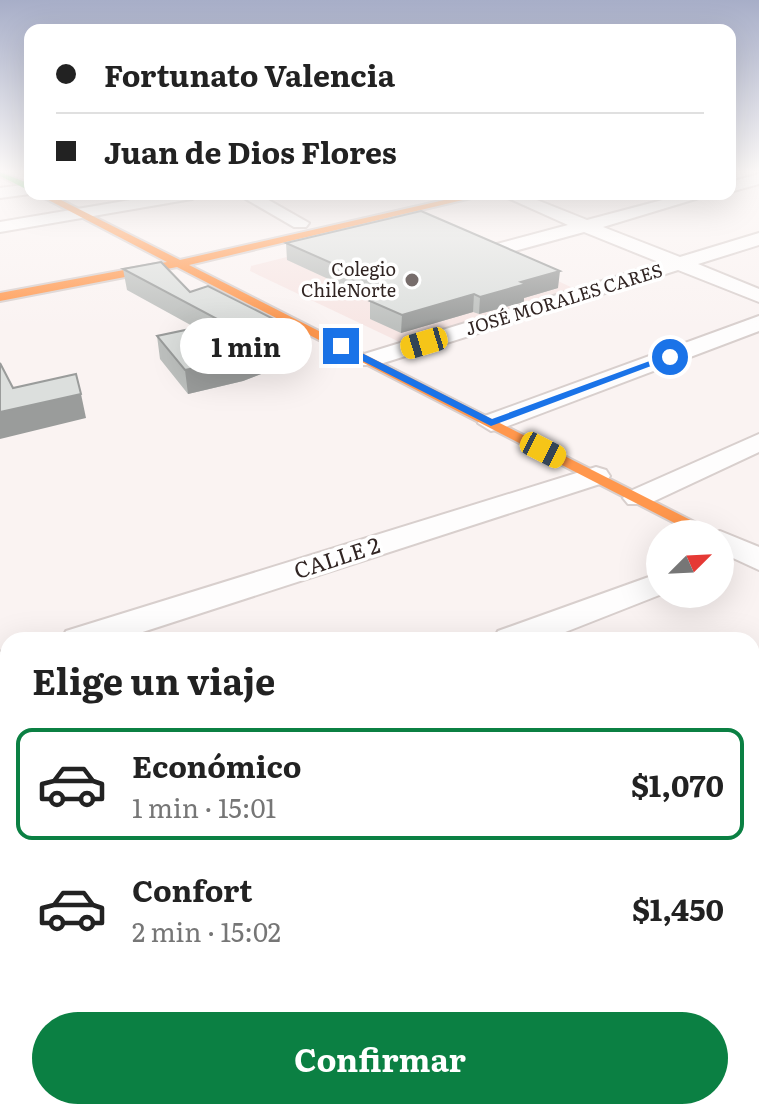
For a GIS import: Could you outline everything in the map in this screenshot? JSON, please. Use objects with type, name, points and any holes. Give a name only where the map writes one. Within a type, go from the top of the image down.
[{"type":"street","points":[[101,224],[681,520]]},
{"type":"street","points":[[0,282],[160,254],[294,224]]},
{"type":"street","points":[[0,297],[179,264],[353,224]]},
{"type":"street","points":[[582,224],[759,296]]},
{"type":"street","points":[[526,261],[493,246],[592,224]]},
{"type":"street","name":"JOSÉ MORALES CARES","points":[[369,360],[759,239]]},
{"type":"street","points":[[565,279],[590,291]]},
{"type":"street","points":[[491,423],[759,323]]},
{"type":"street","points":[[638,498],[759,442]]},
{"type":"street","name":"CALLE 2","points":[[105,632],[596,476]]},
{"type":"street","points":[[532,632],[646,588]]},
{"type":"shaded area","name":"Colegio ChileNorte","points":[[417,224],[437,224],[575,289],[573,295],[406,345],[250,271],[251,266]]},
{"type":"building","points":[[365,224],[452,224],[560,271],[480,297],[474,294],[402,315],[370,301],[395,291],[286,243]]},
{"type":"building","points":[[161,262],[190,292],[208,286],[303,334],[240,358],[185,370],[157,336],[223,322],[123,269]]},
{"type":"building","points":[[0,363],[13,388],[76,374],[81,394],[0,412]]},
{"type":"traffic: slow","points":[[101,224],[682,520]]},
{"type":"traffic: slow","points":[[0,297],[218,256],[354,224]]},
{"type":"place","name":"Colegio ChileNorte","points":[[412,280]]},
{"type":"route","points":[[341,346],[491,423],[670,357]]}]
